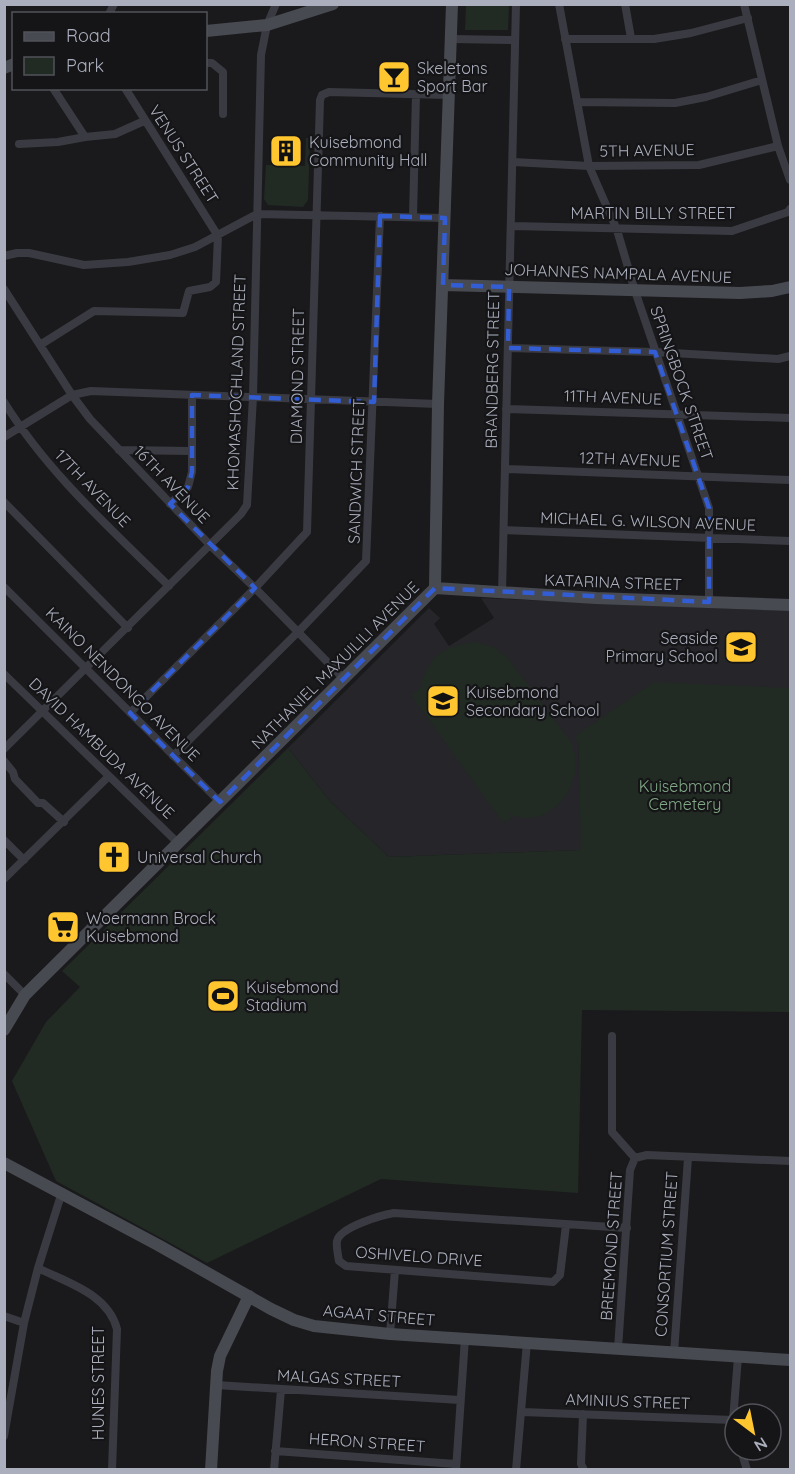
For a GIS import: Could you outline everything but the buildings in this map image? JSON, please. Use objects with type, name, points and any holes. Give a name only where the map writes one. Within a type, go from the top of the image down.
[{"type":"street","name":"KHOMASHOCHLAND STREET","points":[[4,749],[241,514],[247,505],[253,397],[261,55],[267,25],[276,4]]},
{"type":"street","points":[[207,31],[267,25],[333,4]]},
{"type":"street","name":"NATHANIEL MAXUILILI AVENUE","points":[[4,1030],[25,995],[435,588],[438,404],[452,4]]},
{"type":"street","name":"BRANDBERG STREET","points":[[502,593],[516,4]]},
{"type":"street","name":"SPRINGBOCK STREET","points":[[559,4],[589,166],[617,230],[655,352],[709,508],[709,602]]},
{"type":"street","points":[[625,4],[631,38]]},
{"type":"street","points":[[744,4],[778,146],[790,180]]},
{"type":"street","points":[[565,39],[654,39],[691,33],[748,18]]},
{"type":"street","points":[[451,39],[515,39]]},
{"type":"street","points":[[207,63],[212,63],[223,72],[223,114]]},
{"type":"street","points":[[577,102],[675,103],[706,97],[762,80]]},
{"type":"street","points":[[54,90],[85,137]]},
{"type":"street","name":"VENUS STREET","points":[[126,90],[218,236]]},
{"type":"street","name":"DIAMOND STREET","points":[[130,713],[255,588],[304,536],[308,528],[320,100],[322,95],[329,92],[448,95]]},
{"type":"street","points":[[413,217],[416,94]]},
{"type":"street","points":[[19,144],[58,142],[120,133],[144,121]]},
{"type":"street","name":"5TH AVENUE","points":[[513,162],[589,166],[699,165],[778,146]]},
{"type":"street","name":"MARTIN BILLY STREET","points":[[512,226],[732,231],[788,212],[790,209]]},
{"type":"street","points":[[4,256],[29,253],[84,265],[128,262],[170,255],[195,247],[257,214],[445,218]]},
{"type":"street","name":"SANDWICH STREET","points":[[173,756],[366,561],[380,216]]},
{"type":"street","points":[[40,345],[94,311],[183,313],[189,291],[210,288],[216,282],[218,236]]},
{"type":"street","name":"JOHANNES NAMPALA AVENUE","points":[[443,285],[740,293],[772,291],[790,287]]},
{"type":"street","name":"16TH AVENUE","points":[[4,289],[90,419],[210,545],[344,679]]},
{"type":"street","points":[[508,348],[655,352],[778,359],[790,357]]},
{"type":"street","points":[[4,437],[72,395],[91,390],[438,404]]},
{"type":"street","points":[[170,504],[188,487],[192,472],[192,395]]},
{"type":"street","name":"17TH AVENUE","points":[[4,402],[36,450],[169,586]]},
{"type":"street","name":"11TH AVENUE","points":[[506,409],[790,418]]},
{"type":"street","points":[[119,450],[191,451]]},
{"type":"street","name":"12TH AVENUE","points":[[505,469],[790,480]]},
{"type":"street","points":[[4,502],[128,627]]},
{"type":"street","name":"MICHAEL G. WILSON AVENUE","points":[[504,530],[790,541]]},
{"type":"street","name":"KAINO NENDONGO AVENUE","points":[[4,587],[220,802]]},
{"type":"street","name":"KATARINA STREET","points":[[435,588],[790,605]]},
{"type":"street","name":"DAVID HAMBUDA AVENUE","points":[[4,674],[178,843]]},
{"type":"street","points":[[4,761],[13,772],[15,779],[38,803],[43,803],[64,822]]},
{"type":"street","points":[[4,879],[109,776]]},
{"type":"street","points":[[4,840],[24,860]]},
{"type":"street","points":[[4,974],[25,995]]},
{"type":"street","points":[[612,1036],[612,1132],[635,1158]]},
{"type":"street","name":"BREEMOND STREET","points":[[618,1349],[630,1170],[635,1158],[647,1155],[790,1161]]},
{"type":"street","name":"CONSORTIUM STREET","points":[[674,1353],[688,1158]]},
{"type":"street","name":"AGAAT STREET","points":[[4,1163],[62,1192],[294,1320],[314,1326],[390,1334],[790,1360]]},
{"type":"street","points":[[4,1436],[24,1323],[38,1268],[62,1192]]},
{"type":"street","name":"OSHIVELO DRIVE","points":[[566,1225],[560,1275],[553,1282],[395,1270],[341,1264],[339,1261],[337,1241],[340,1236],[363,1223],[394,1213],[627,1228]]},
{"type":"street","name":"HUNES STREET","points":[[38,1268],[94,1296],[115,1320],[117,1329],[112,1470]]},
{"type":"street","points":[[390,1334],[395,1270]]},
{"type":"street","points":[[211,1470],[220,1356],[249,1296]]},
{"type":"street","points":[[4,1316],[24,1323]]},
{"type":"street","points":[[456,1467],[465,1338]]},
{"type":"street","points":[[516,1470],[527,1342]]},
{"type":"street","points":[[735,1402],[738,1357]]},
{"type":"street","name":"MALGAS STREET","points":[[216,1385],[460,1400]]},
{"type":"street","points":[[274,1470],[281,1390]]},
{"type":"street","name":"AMINIUS STREET","points":[[522,1412],[583,1413],[723,1424]]},
{"type":"street","points":[[583,1413],[580,1464],[584,1470]]},
{"type":"street","name":"HERON STREET","points":[[275,1451],[456,1467]]},
{"type":"highlighted area","points":[[380,216],[445,218],[443,285],[509,287],[508,348],[655,352],[709,508],[709,602],[435,588],[220,802],[130,713],[255,588],[170,504],[188,487],[192,472],[192,395],[374,402]]},
{"type":"shaded area","name":"Kuisebmond Secondary School","points":[[481,598],[790,611],[790,688],[578,740],[582,850],[389,857],[330,801],[288,748],[429,608],[440,618],[434,624],[449,646],[494,618]]},
{"type":"green space","points":[[466,5],[509,5],[508,30],[465,30]]},
{"type":"green space","points":[[306,138],[310,138],[308,200],[303,207],[268,205],[264,199],[266,165],[305,166]]},
{"type":"green space","points":[[475,642],[494,647],[507,657],[572,743],[575,756],[573,781],[559,803],[538,816],[522,818],[510,814],[512,818],[503,823],[411,695],[420,689],[427,668],[438,655],[453,647]]},
{"type":"green space","name":"Kuisebmond Cemetery","points":[[654,682],[790,688],[790,1012],[582,1010],[578,1193],[381,1179],[207,1263],[56,1181],[12,1081],[46,1022],[80,987],[62,971],[288,748],[330,801],[389,857],[581,850],[578,740],[575,736]]},
{"type":"place","name":"Skeletons Sport Bar","points":[[394,77]]},
{"type":"place","name":"Kuisebmond Community Hall","points":[[286,151]]},
{"type":"place","name":"Seaside Primary School","points":[[741,647]]},
{"type":"place","name":"Kuisebmond Secondary School","points":[[443,701]]},
{"type":"place","name":"Universal Church","points":[[114,857]]},
{"type":"place","name":"Woermann Brock Kuisebmond","points":[[63,927]]},
{"type":"place","name":"Kuisebmond Stadium","points":[[223,996]]}]
